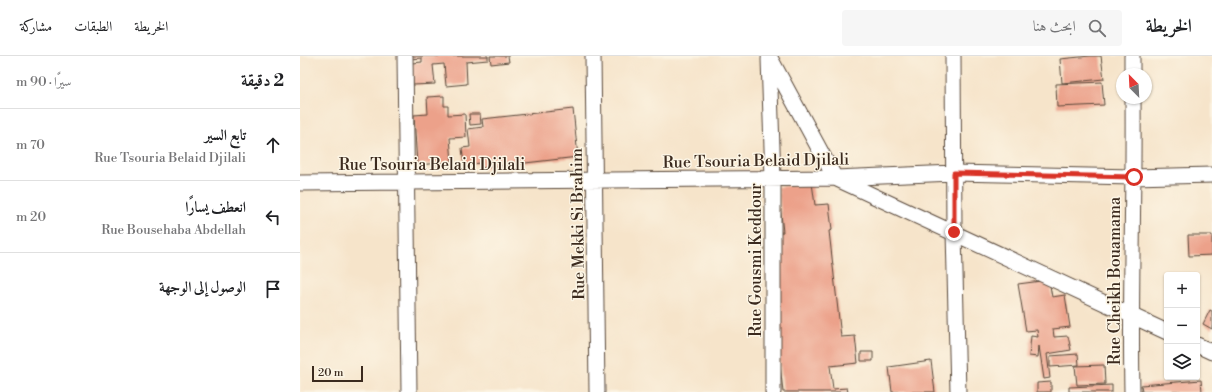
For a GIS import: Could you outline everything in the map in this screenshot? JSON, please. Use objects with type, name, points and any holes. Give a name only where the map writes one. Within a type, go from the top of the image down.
[{"type":"street","points":[[406,56],[409,392]]},
{"type":"street","name":"Rue Mekki Si Brahim","points":[[593,56],[597,392]]},
{"type":"street","points":[[769,56],[835,178],[1164,331]]},
{"type":"street","name":"Rue Gousmi Keddour","points":[[769,56],[773,178],[773,392]]},
{"type":"street","points":[[953,56],[954,232],[958,392]]},
{"type":"street","points":[[1132,56],[1132,68]]},
{"type":"street","name":"Rue Cheikh Bouamama","points":[[1132,104],[1134,177],[1130,315],[1132,392]]},
{"type":"street","name":"Rue Tsouria Belaid Djilali","points":[[300,182],[406,183],[835,178],[954,173],[1134,177],[1212,175]]},
{"type":"street","points":[[1200,346],[1212,352]]},
{"type":"building","points":[[409,56],[488,56],[488,60],[466,62],[467,84],[446,86],[444,64],[433,65],[435,84],[413,85],[412,63],[422,62],[422,58],[409,59]]},
{"type":"building","points":[[490,56],[508,56],[509,62],[491,64]]},
{"type":"building","points":[[1101,56],[1104,79],[1062,83],[1060,59]]},
{"type":"building","points":[[1102,82],[1104,105],[1057,107],[1056,84]]},
{"type":"building","points":[[444,96],[444,106],[448,106],[448,115],[465,114],[466,137],[450,138],[452,162],[417,165],[414,115],[428,114],[427,97]]},
{"type":"building","points":[[573,109],[578,157],[481,168],[481,163],[464,165],[462,148],[470,147],[468,129],[483,127],[482,119]]},
{"type":"building","points":[[469,114],[480,114],[481,124],[470,125]]},
{"type":"building","points":[[812,183],[815,205],[829,204],[832,230],[829,231],[841,337],[855,336],[858,363],[830,366],[833,389],[847,388],[848,392],[783,392],[766,234],[783,232],[778,187]]},
{"type":"building","points":[[1188,235],[1212,235],[1212,255],[1189,256]]},
{"type":"building","points":[[1049,280],[1052,297],[1065,295],[1070,327],[1053,329],[1054,337],[1068,336],[1071,350],[1047,354],[1050,378],[1044,379],[1039,346],[1038,357],[1029,356],[1031,336],[1038,337],[1037,330],[1026,331],[1018,284]]},
{"type":"building","points":[[1210,310],[1212,311],[1212,329],[1203,324]]},
{"type":"building","points":[[861,352],[873,352],[873,361],[861,361]]},
{"type":"building","points":[[1078,354],[1079,365],[1050,367],[1050,356]]},
{"type":"building","points":[[931,361],[935,392],[892,392],[889,367]]},
{"type":"building","points":[[1104,365],[1105,384],[1077,385],[1075,366]]},
{"type":"building","points":[[1201,380],[1202,392],[1142,392],[1141,385]]},
{"type":"building","points":[[1051,382],[1051,392],[1037,392],[1037,383]]},
{"type":"building","points":[[1112,385],[1112,392],[1069,392],[1069,387]]},
{"type":"route","points":[[954,232],[954,173],[1134,177]]}]
